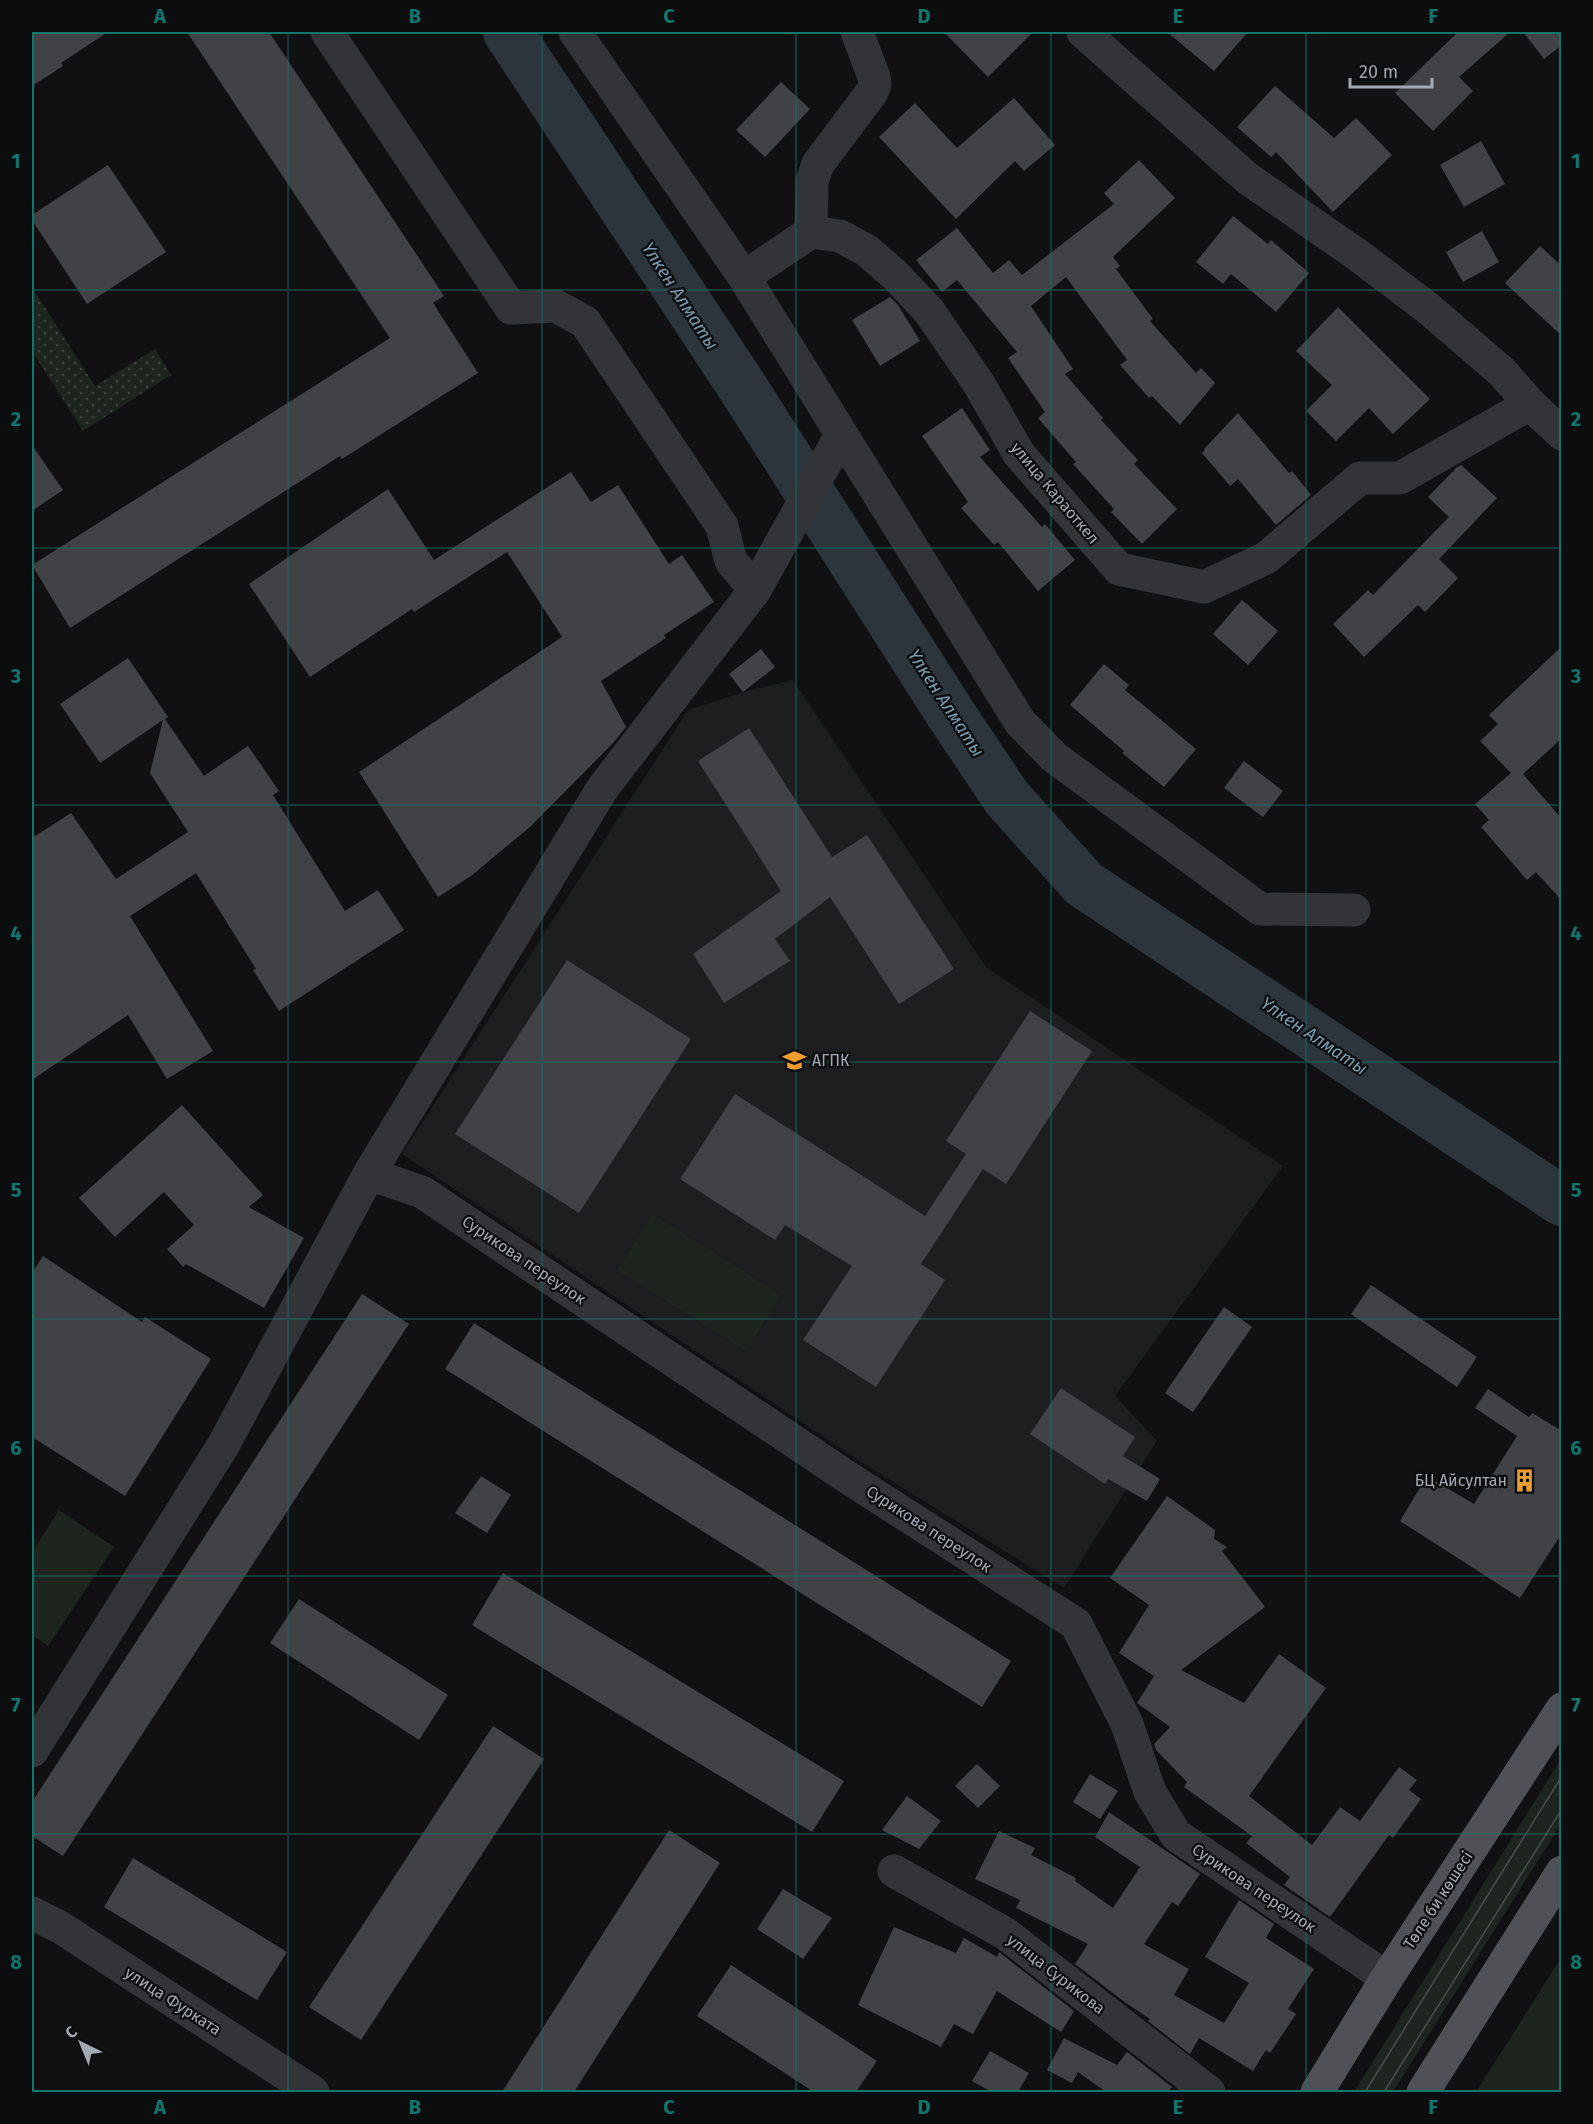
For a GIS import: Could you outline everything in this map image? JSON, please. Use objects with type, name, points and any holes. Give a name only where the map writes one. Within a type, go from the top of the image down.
[{"type":"main road","name":"Төле би көшесі","points":[[1317,2092],[1562,1709]]},
{"type":"main road","points":[[1423,2092],[1562,1872]]},
{"type":"street","points":[[327,32],[511,308],[556,306],[585,322],[722,526],[731,561],[755,590]]},
{"type":"street","points":[[575,32],[744,277],[1020,722],[1054,757],[1260,909],[1354,910]]},
{"type":"street","points":[[744,277],[811,232],[812,181],[818,164],[872,92],[875,84],[857,32]]},
{"type":"street","points":[[1083,32],[1247,178],[1359,256],[1429,309],[1502,372],[1551,420]]},
{"type":"street","name":"улица Караоткел","points":[[811,232],[840,236],[866,250],[895,275],[929,310],[979,384],[1019,454],[1119,569],[1204,587],[1266,558],[1360,478],[1400,478],[1551,420]]},
{"type":"street","points":[[32,1751],[224,1444],[369,1174],[602,789],[755,590],[841,435]]},
{"type":"street","name":"Сурикова переулок","points":[[369,1174],[422,1192],[850,1479],[1077,1624],[1127,1725],[1150,1792],[1176,1835],[1388,1978]]},
{"type":"street","name":"улица Сурикова","points":[[894,1871],[1006,1934],[1209,2092]]},
{"type":"street","name":"улица Фурката","points":[[32,1912],[60,1927],[313,2092]]},
{"type":"shaded area","points":[[32,287],[95,386],[155,349],[171,375],[83,431],[32,351]]},
{"type":"shaded area","name":"АГПК","points":[[793,680],[986,967],[1283,1166],[1115,1396],[1157,1441],[1064,1588],[864,1464],[402,1154],[688,710],[743,692]]},
{"type":"shaded area","points":[[653,1214],[781,1295],[746,1351],[617,1270]]},
{"type":"shaded area","points":[[59,1510],[114,1547],[48,1646],[32,1635],[32,1552]]},
{"type":"shaded area","points":[[1561,1759],[1561,1824],[1393,2092],[1354,2092]]},
{"type":"shaded area","points":[[1561,1958],[1561,2092],[1476,2092]]},
{"type":"building","points":[[32,32],[108,32],[61,63],[63,66],[32,86]]},
{"type":"building","points":[[187,32],[269,32],[444,296],[433,303],[478,373],[342,459],[340,456],[70,628],[32,565],[390,338]]},
{"type":"building","points":[[944,32],[1033,32],[988,77]]},
{"type":"building","points":[[1167,32],[1248,32],[1214,71]]},
{"type":"building","points":[[1458,32],[1510,32],[1459,77],[1473,91],[1433,131],[1395,93]]},
{"type":"building","points":[[1523,32],[1562,32],[1562,45],[1544,59]]},
{"type":"building","points":[[781,82],[810,109],[765,157],[736,130]]},
{"type":"building","points":[[1275,86],[1334,138],[1356,118],[1392,155],[1333,212],[1276,152],[1271,157],[1237,127]]},
{"type":"building","points":[[1014,98],[1055,145],[1024,171],[1015,161],[956,219],[879,137],[915,103],[957,148]]},
{"type":"building","points":[[1481,141],[1505,184],[1464,207],[1440,165]]},
{"type":"building","points":[[1139,160],[1175,198],[1113,257],[1120,266],[1116,269],[1153,319],[1150,321],[1196,373],[1201,368],[1215,383],[1180,425],[1152,396],[1149,398],[1120,365],[1127,360],[1066,277],[1031,306],[1073,369],[1065,374],[1103,418],[1101,420],[1138,460],[1134,464],[1177,509],[1142,544],[1111,512],[1114,509],[1073,464],[1076,462],[1038,418],[1045,412],[1008,358],[1017,352],[957,280],[942,292],[916,260],[957,228],[993,273],[1009,260],[1022,275],[1114,204],[1104,193]]},
{"type":"building","points":[[108,165],[166,252],[87,304],[32,220],[32,215]]},
{"type":"building","points":[[1233,216],[1268,244],[1271,240],[1309,273],[1276,312],[1231,274],[1223,284],[1196,262]]},
{"type":"building","points":[[1482,231],[1499,262],[1463,282],[1446,252]]},
{"type":"building","points":[[1540,246],[1562,266],[1562,336],[1505,283]]},
{"type":"building","points":[[890,297],[898,305],[920,341],[880,366],[852,320]]},
{"type":"building","points":[[1338,307],[1430,399],[1393,434],[1369,408],[1336,441],[1306,411],[1332,385],[1296,351]]},
{"type":"building","points":[[962,408],[990,450],[980,457],[1042,527],[1045,524],[1075,560],[1038,591],[998,542],[994,545],[961,508],[968,502],[922,436]]},
{"type":"building","points":[[1238,413],[1289,473],[1292,471],[1311,495],[1276,525],[1238,479],[1230,486],[1202,453]]},
{"type":"building","points":[[32,445],[63,490],[32,511]]},
{"type":"building","points":[[1461,465],[1497,498],[1439,559],[1458,578],[1425,612],[1418,605],[1364,657],[1333,624],[1368,590],[1373,595],[1449,517],[1428,497]]},
{"type":"building","points":[[571,472],[591,502],[618,485],[669,564],[682,555],[714,602],[664,635],[666,638],[601,681],[626,727],[530,827],[471,876],[438,897],[359,772],[562,637],[507,552],[414,612],[412,609],[310,677],[249,584],[388,489],[434,560]]},
{"type":"building","points":[[1242,600],[1278,631],[1248,665],[1213,634]]},
{"type":"building","points":[[1562,646],[1562,738],[1523,774],[1562,819],[1562,901],[1536,872],[1527,880],[1481,827],[1489,820],[1475,804],[1511,773],[1480,741],[1498,724],[1489,715]]},
{"type":"building","points":[[761,649],[775,667],[743,692],[729,674]]},
{"type":"building","points":[[128,658],[168,717],[165,719],[204,776],[248,746],[279,791],[273,795],[345,911],[378,890],[404,930],[279,1011],[253,970],[256,969],[196,873],[130,916],[213,1051],[167,1079],[128,1015],[32,1080],[32,838],[71,813],[116,879],[188,832],[150,773],[163,720],[100,763],[60,704]]},
{"type":"building","points":[[1104,664],[1129,685],[1125,690],[1196,749],[1164,787],[1122,753],[1124,751],[1070,705]]},
{"type":"building","points":[[749,728],[832,857],[867,835],[954,969],[899,1004],[830,897],[775,939],[790,961],[724,1003],[693,954],[781,891],[698,761]]},
{"type":"building","points":[[1244,761],[1283,791],[1263,817],[1224,788]]},
{"type":"building","points":[[567,960],[691,1039],[579,1213],[455,1134]]},
{"type":"building","points":[[1030,1011],[1092,1051],[1006,1184],[983,1169],[921,1264],[945,1280],[876,1387],[803,1340],[852,1266],[785,1225],[775,1240],[680,1179],[735,1094],[925,1216],[966,1154],[946,1141]]},
{"type":"building","points":[[182,1105],[263,1195],[249,1207],[304,1238],[264,1308],[186,1264],[183,1267],[167,1249],[194,1225],[164,1192],[115,1237],[79,1198]]},
{"type":"building","points":[[43,1256],[142,1322],[145,1317],[211,1359],[125,1496],[32,1437],[32,1273]]},
{"type":"building","points":[[1371,1285],[1477,1357],[1457,1387],[1351,1314]]},
{"type":"building","points":[[362,1294],[409,1324],[63,1856],[32,1836],[32,1802]]},
{"type":"building","points":[[1224,1307],[1252,1327],[1193,1412],[1165,1393]]},
{"type":"building","points":[[474,1323],[1011,1661],[982,1707],[445,1369]]},
{"type":"building","points":[[1061,1388],[1135,1437],[1123,1456],[1160,1479],[1147,1501],[1108,1479],[1105,1484],[1030,1434]]},
{"type":"building","name":"БЦ Айсултан","points":[[1488,1389],[1529,1417],[1532,1413],[1562,1431],[1562,1533],[1520,1598],[1400,1521],[1427,1476],[1474,1504],[1517,1436],[1475,1408]]},
{"type":"building","points":[[481,1476],[511,1495],[487,1533],[455,1513]]},
{"type":"building","points":[[1167,1496],[1215,1530],[1214,1539],[1227,1547],[1222,1551],[1265,1607],[1181,1670],[1244,1703],[1279,1654],[1326,1688],[1249,1796],[1312,1845],[1340,1807],[1360,1821],[1399,1767],[1417,1780],[1409,1790],[1421,1799],[1393,1838],[1389,1835],[1330,1917],[1284,1885],[1290,1877],[1246,1843],[1252,1836],[1184,1787],[1187,1782],[1156,1750],[1154,1744],[1170,1727],[1137,1703],[1154,1676],[1119,1653],[1149,1605],[1110,1578]]},
{"type":"building","points":[[503,1573],[844,1781],[812,1832],[472,1625]]},
{"type":"building","points":[[299,1599],[448,1695],[419,1740],[270,1643]]},
{"type":"building","points":[[493,1726],[544,1759],[361,2040],[309,2007]]},
{"type":"building","points":[[977,1764],[1000,1786],[978,1808],[955,1786]]},
{"type":"building","points":[[1090,1774],[1118,1791],[1100,1819],[1073,1802]]},
{"type":"building","points":[[907,1796],[941,1821],[919,1849],[882,1830]]},
{"type":"building","points":[[1109,1812],[1200,1874],[1178,1906],[1172,1902],[1144,1944],[1189,1969],[1174,1995],[1224,2023],[1249,1983],[1205,1957],[1239,1900],[1274,1924],[1266,1938],[1314,1969],[1288,2009],[1296,2014],[1270,2053],[1266,2050],[1253,2071],[1199,2038],[1190,2054],[1148,2021],[1150,2019],[1075,1964],[1088,1944],[1016,1908],[1020,1900],[975,1879],[999,1831],[1035,1848],[1031,1855],[1076,1878],[1075,1881],[1113,1908],[1140,1867],[1095,1837]]},
{"type":"building","points":[[669,1830],[720,1863],[574,2092],[502,2092]]},
{"type":"building","points":[[133,1858],[287,1952],[257,2000],[104,1907]]},
{"type":"building","points":[[783,1889],[832,1918],[803,1959],[757,1929]]},
{"type":"building","points":[[894,1927],[956,1953],[964,1938],[997,1957],[999,1952],[1074,2011],[1061,2032],[997,1991],[973,2034],[954,2024],[941,2047],[858,2005]]},
{"type":"building","points":[[731,1965],[877,2061],[856,2092],[814,2092],[697,2016]]},
{"type":"building","points":[[1064,2038],[1117,2065],[1127,2052],[1172,2087],[1168,2092],[1106,2092],[1078,2072],[1072,2083],[1047,2070]]},
{"type":"building","points":[[990,2051],[1029,2073],[1018,2092],[992,2092],[972,2081]]},
{"type":"waterway","name":"Үлкен Алматы","points":[[508,32],[743,388],[952,716],[1007,798],[1084,884],[1562,1201]]},
{"type":"tram line","points":[[1365,2092],[1562,1776]]},
{"type":"tram line","points":[[1384,2092],[1562,1809]]},
{"type":"place","name":"АГПК","points":[[794,1060]]},
{"type":"place","name":"БЦ Айсултан","points":[[1525,1480]]}]
